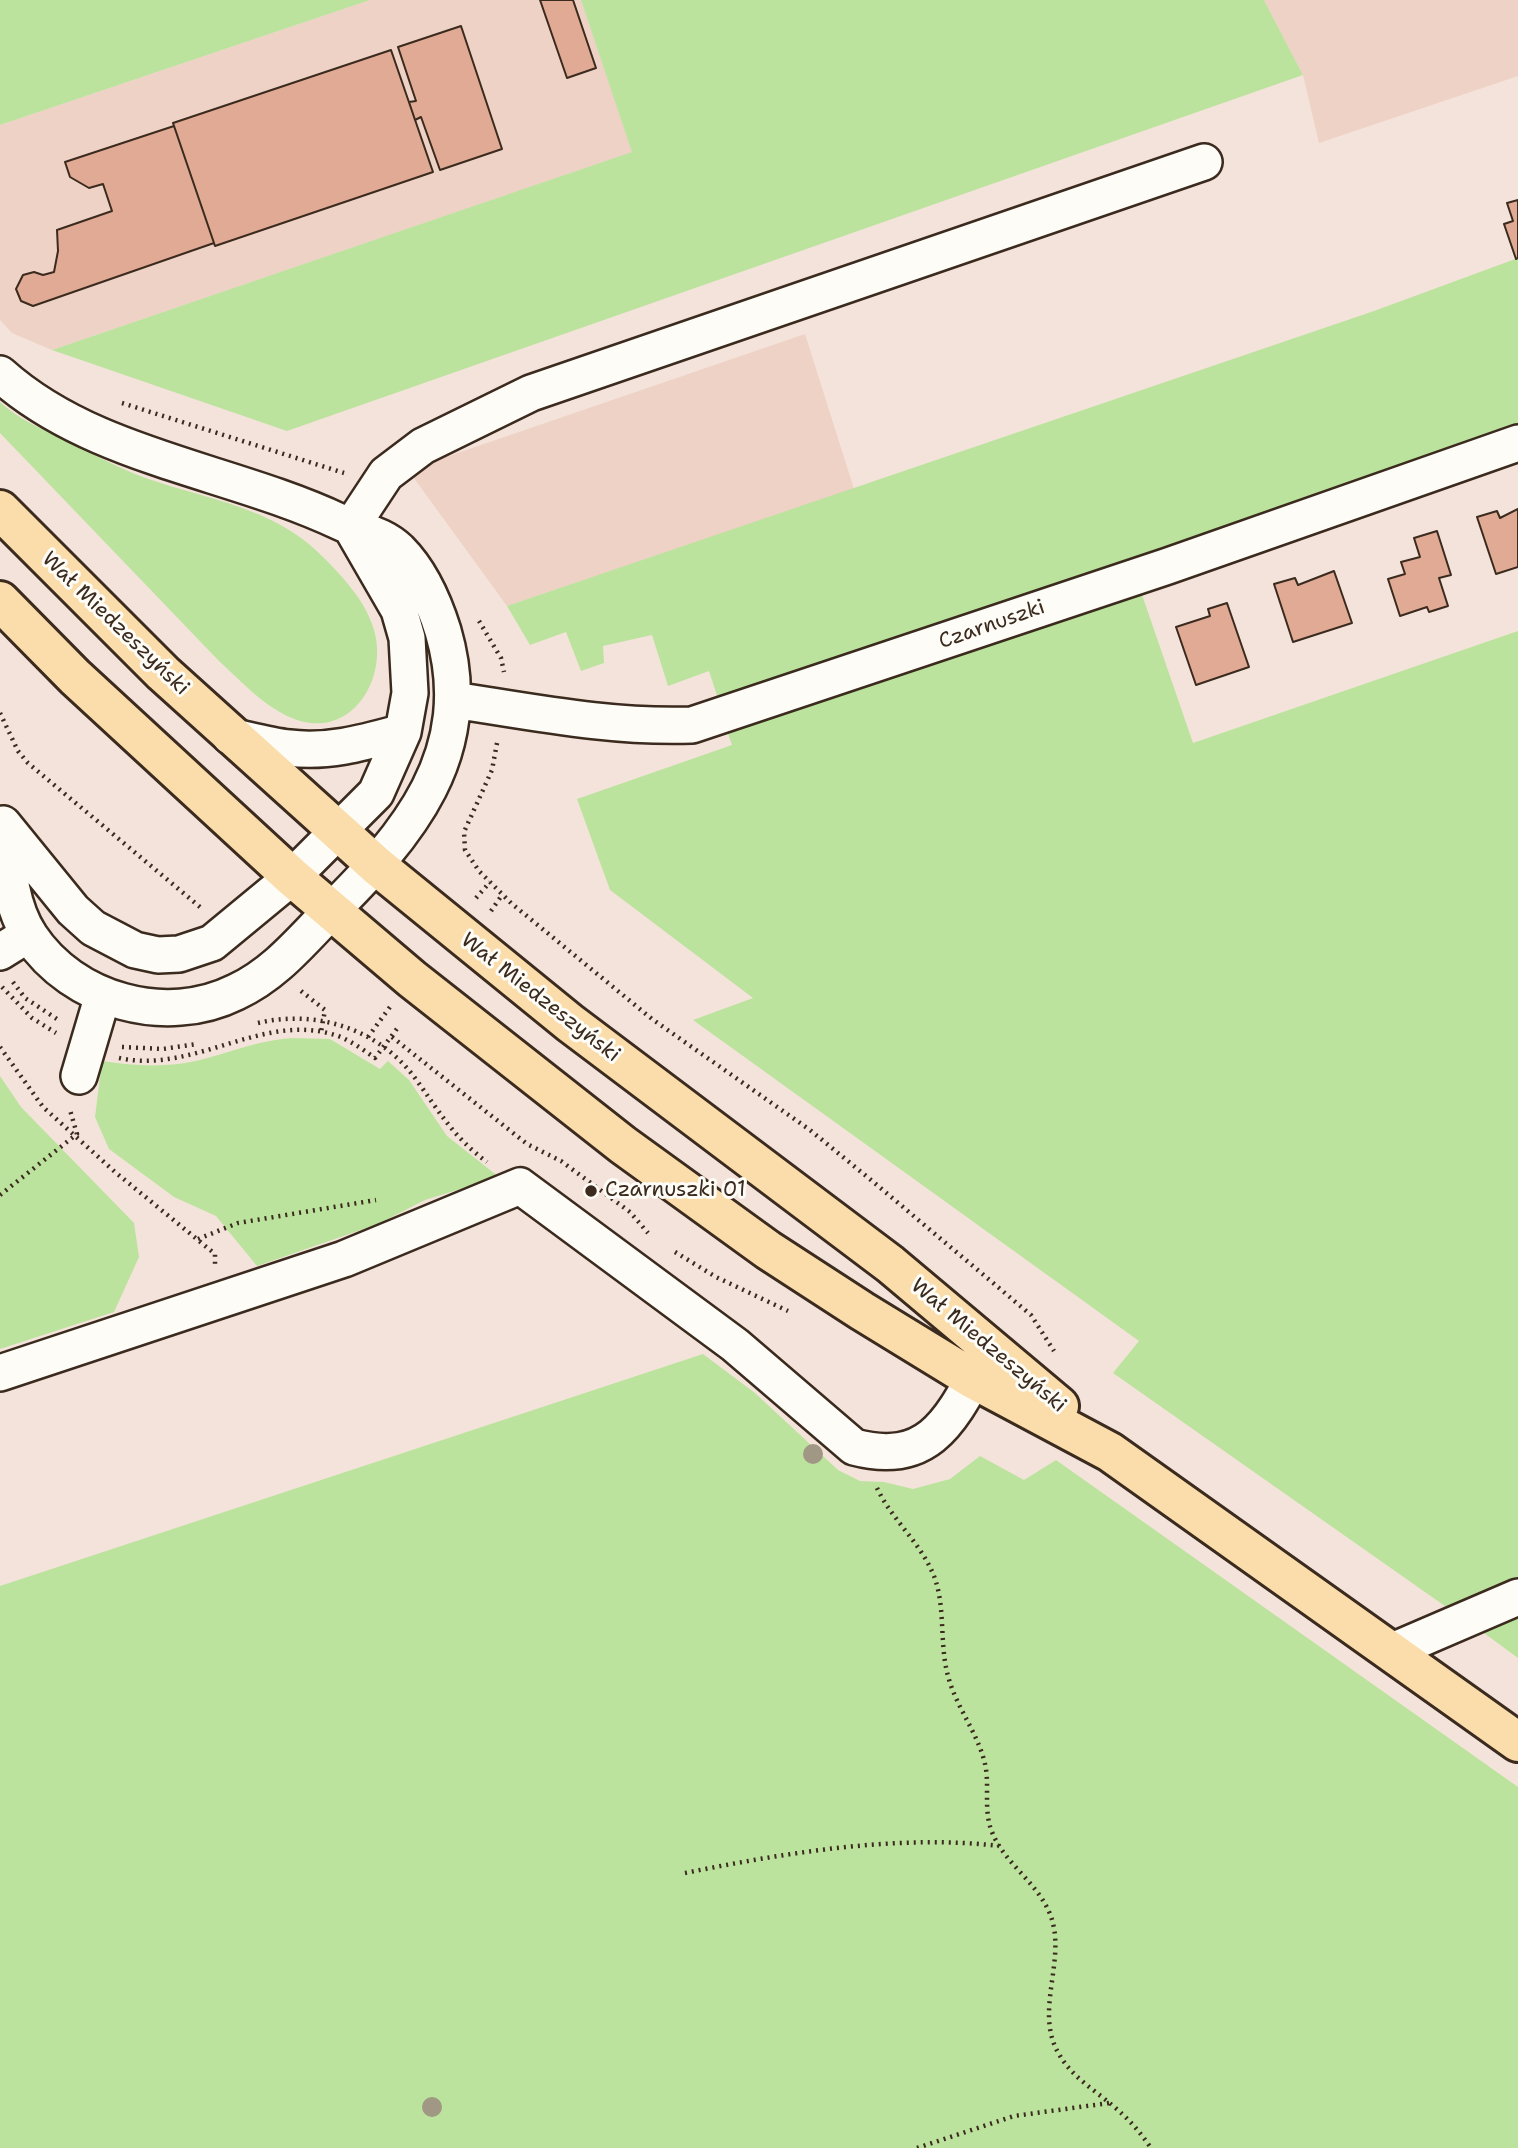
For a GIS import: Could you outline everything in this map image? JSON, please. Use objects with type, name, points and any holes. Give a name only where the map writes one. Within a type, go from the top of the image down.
[{"type":"main road","name":"Wał Miedzeszyński","points":[[0,510],[230,736],[377,866],[569,1023],[891,1264],[982,1363]]},
{"type":"main road","name":"Wał Miedzeszyński","points":[[0,601],[134,734],[292,877],[412,979],[623,1145],[768,1250],[982,1363],[1518,1742]]},
{"type":"street","points":[[351,527],[377,492],[386,474],[423,446],[531,393],[1204,162]]},
{"type":"street","points":[[0,374],[40,404],[102,437],[253,486],[351,527],[377,533],[400,551],[420,578],[435,606],[448,648],[454,700],[451,732],[427,797],[377,866],[274,969],[234,994],[204,1004],[179,1009],[129,1004],[103,995],[61,971],[13,955],[10,887],[2,823]]},
{"type":"street","name":"Czarnuszki","points":[[454,700],[605,722],[657,726],[692,725],[1168,566],[1518,443]]},
{"type":"street","points":[[2,823],[73,910],[112,940],[135,950],[159,955],[178,954],[212,943],[229,931],[292,877],[376,793],[403,732],[410,693],[407,638],[399,610],[351,527]]},
{"type":"street","points":[[230,736],[290,748],[319,749],[347,747],[403,732]]},
{"type":"street","points":[[79,1076],[103,995]]},
{"type":"street","points":[[0,1373],[344,1259],[520,1186],[735,1345],[854,1447],[875,1452],[895,1452],[931,1440],[951,1417],[982,1363]]},
{"type":"street","points":[[1390,1651],[1518,1597]]},
{"type":"path","points":[[116,401],[327,466],[377,492]]},
{"type":"path","points":[[473,610],[501,658],[506,681],[505,707],[492,770],[464,832],[465,850],[479,871],[502,895],[652,1018],[810,1130],[903,1207],[1031,1315],[1046,1335],[1058,1359]]},
{"type":"path","points":[[0,713],[18,751],[28,763],[229,931]]},
{"type":"path","points":[[485,919],[502,895]]},
{"type":"path","points":[[13,955],[25,998],[90,1037],[132,1049],[163,1049],[200,1043]]},
{"type":"path","points":[[274,969],[325,1010],[321,1032]]},
{"type":"path","points":[[247,1028],[286,1017],[323,1020],[354,1030],[384,1047],[414,1077],[453,1133],[520,1186]]},
{"type":"path","points":[[278,1031],[321,1032],[342,1038],[375,1058],[400,1026]]},
{"type":"path","points":[[392,1037],[527,1144],[561,1160],[630,1212],[653,1240]]},
{"type":"path","points":[[212,1040],[223,1038]]},
{"type":"path","points":[[0,1047],[43,1107],[115,1172],[215,1254],[210,1305]]},
{"type":"path","points":[[0,1195],[76,1134]]},
{"type":"path","points":[[198,1239],[238,1223],[376,1200]]},
{"type":"path","points":[[664,1246],[716,1277],[792,1312]]},
{"type":"path","points":[[874,1481],[881,1497],[925,1556],[935,1578],[941,1606],[947,1673],[954,1696],[984,1760],[988,1782],[987,1814],[992,1833],[1038,1891],[1050,1914],[1056,1961],[1049,2015],[1051,2035],[1058,2054],[1073,2073],[1137,2127],[1151,2148]]},
{"type":"path","points":[[685,1873],[739,1862],[875,1845],[954,1841],[1000,1846]]},
{"type":"path","points":[[916,2148],[1014,2116],[1110,2103]]},
{"type":"shaded area","points":[[370,0],[581,0],[633,152],[52,350],[12,333],[0,320],[0,125]]},
{"type":"shaded area","points":[[1264,0],[1518,0],[1518,76],[1319,143],[1303,75]]},
{"type":"shaded area","points":[[805,334],[854,489],[507,606],[408,470]]},
{"type":"green space","points":[[0,0],[370,0],[0,125]]},
{"type":"green space","points":[[581,0],[1264,0],[1303,75],[287,431],[52,350],[632,152]]},
{"type":"green space","points":[[1518,258],[1518,428],[720,705],[709,671],[668,686],[652,635],[603,646],[604,663],[581,671],[566,632],[530,645],[507,606],[1374,311]]},
{"type":"green space","points":[[0,402],[31,423],[126,470],[257,514],[302,539],[351,587],[372,624],[377,643],[376,662],[372,681],[363,698],[351,711],[336,720],[318,723],[297,720],[286,715],[255,694],[218,660],[0,433]]},
{"type":"green space","points":[[1139,586],[1193,743],[1518,631],[1518,1584],[1452,1611],[1113,1373],[1139,1341],[693,1020],[753,998],[610,890],[577,799],[732,745],[727,731]]},
{"type":"green space","points":[[292,1038],[330,1039],[380,1069],[388,1061],[409,1080],[447,1136],[499,1177],[425,1200],[378,1224],[257,1266],[216,1216],[174,1197],[109,1149],[95,1117],[102,1061],[139,1065],[175,1064],[200,1060],[268,1041]]},
{"type":"green space","points":[[0,1076],[21,1107],[134,1223],[139,1257],[114,1312],[0,1349]]},
{"type":"green space","points":[[703,1354],[755,1393],[838,1470],[860,1481],[884,1482],[913,1489],[950,1479],[980,1456],[1024,1480],[1056,1460],[1518,1787],[1518,2148],[0,2148],[0,1586]]},
{"type":"green space","points":[[1518,1612],[1518,1658],[1484,1633]]},
{"type":"building","points":[[540,0],[573,0],[596,68],[567,78]]},
{"type":"building","points":[[461,26],[502,149],[440,170],[421,117],[415,120],[409,102],[416,101],[398,47]]},
{"type":"building","points":[[391,50],[433,172],[215,246],[173,123]]},
{"type":"building","points":[[174,126],[214,243],[33,306],[21,301],[16,289],[23,275],[54,272],[58,251],[57,230],[112,211],[103,184],[89,188],[70,177],[65,162]]},
{"type":"building","points":[[1518,200],[1516,259],[1504,224],[1513,221],[1507,203]]},
{"type":"building","points":[[1518,509],[1518,567],[1496,574],[1477,517],[1497,511],[1500,518]]},
{"type":"building","points":[[1437,531],[1451,575],[1439,578],[1448,606],[1429,612],[1427,607],[1400,616],[1388,579],[1405,574],[1401,562],[1420,557],[1414,538]]},
{"type":"building","points":[[1334,571],[1352,623],[1293,642],[1274,584],[1295,578],[1298,585]]},
{"type":"building","points":[[1227,603],[1249,667],[1196,685],[1176,627],[1210,616],[1208,609]]},
{"type":"place","name":"Czarnuszki 01","points":[[591,1191]]}]
